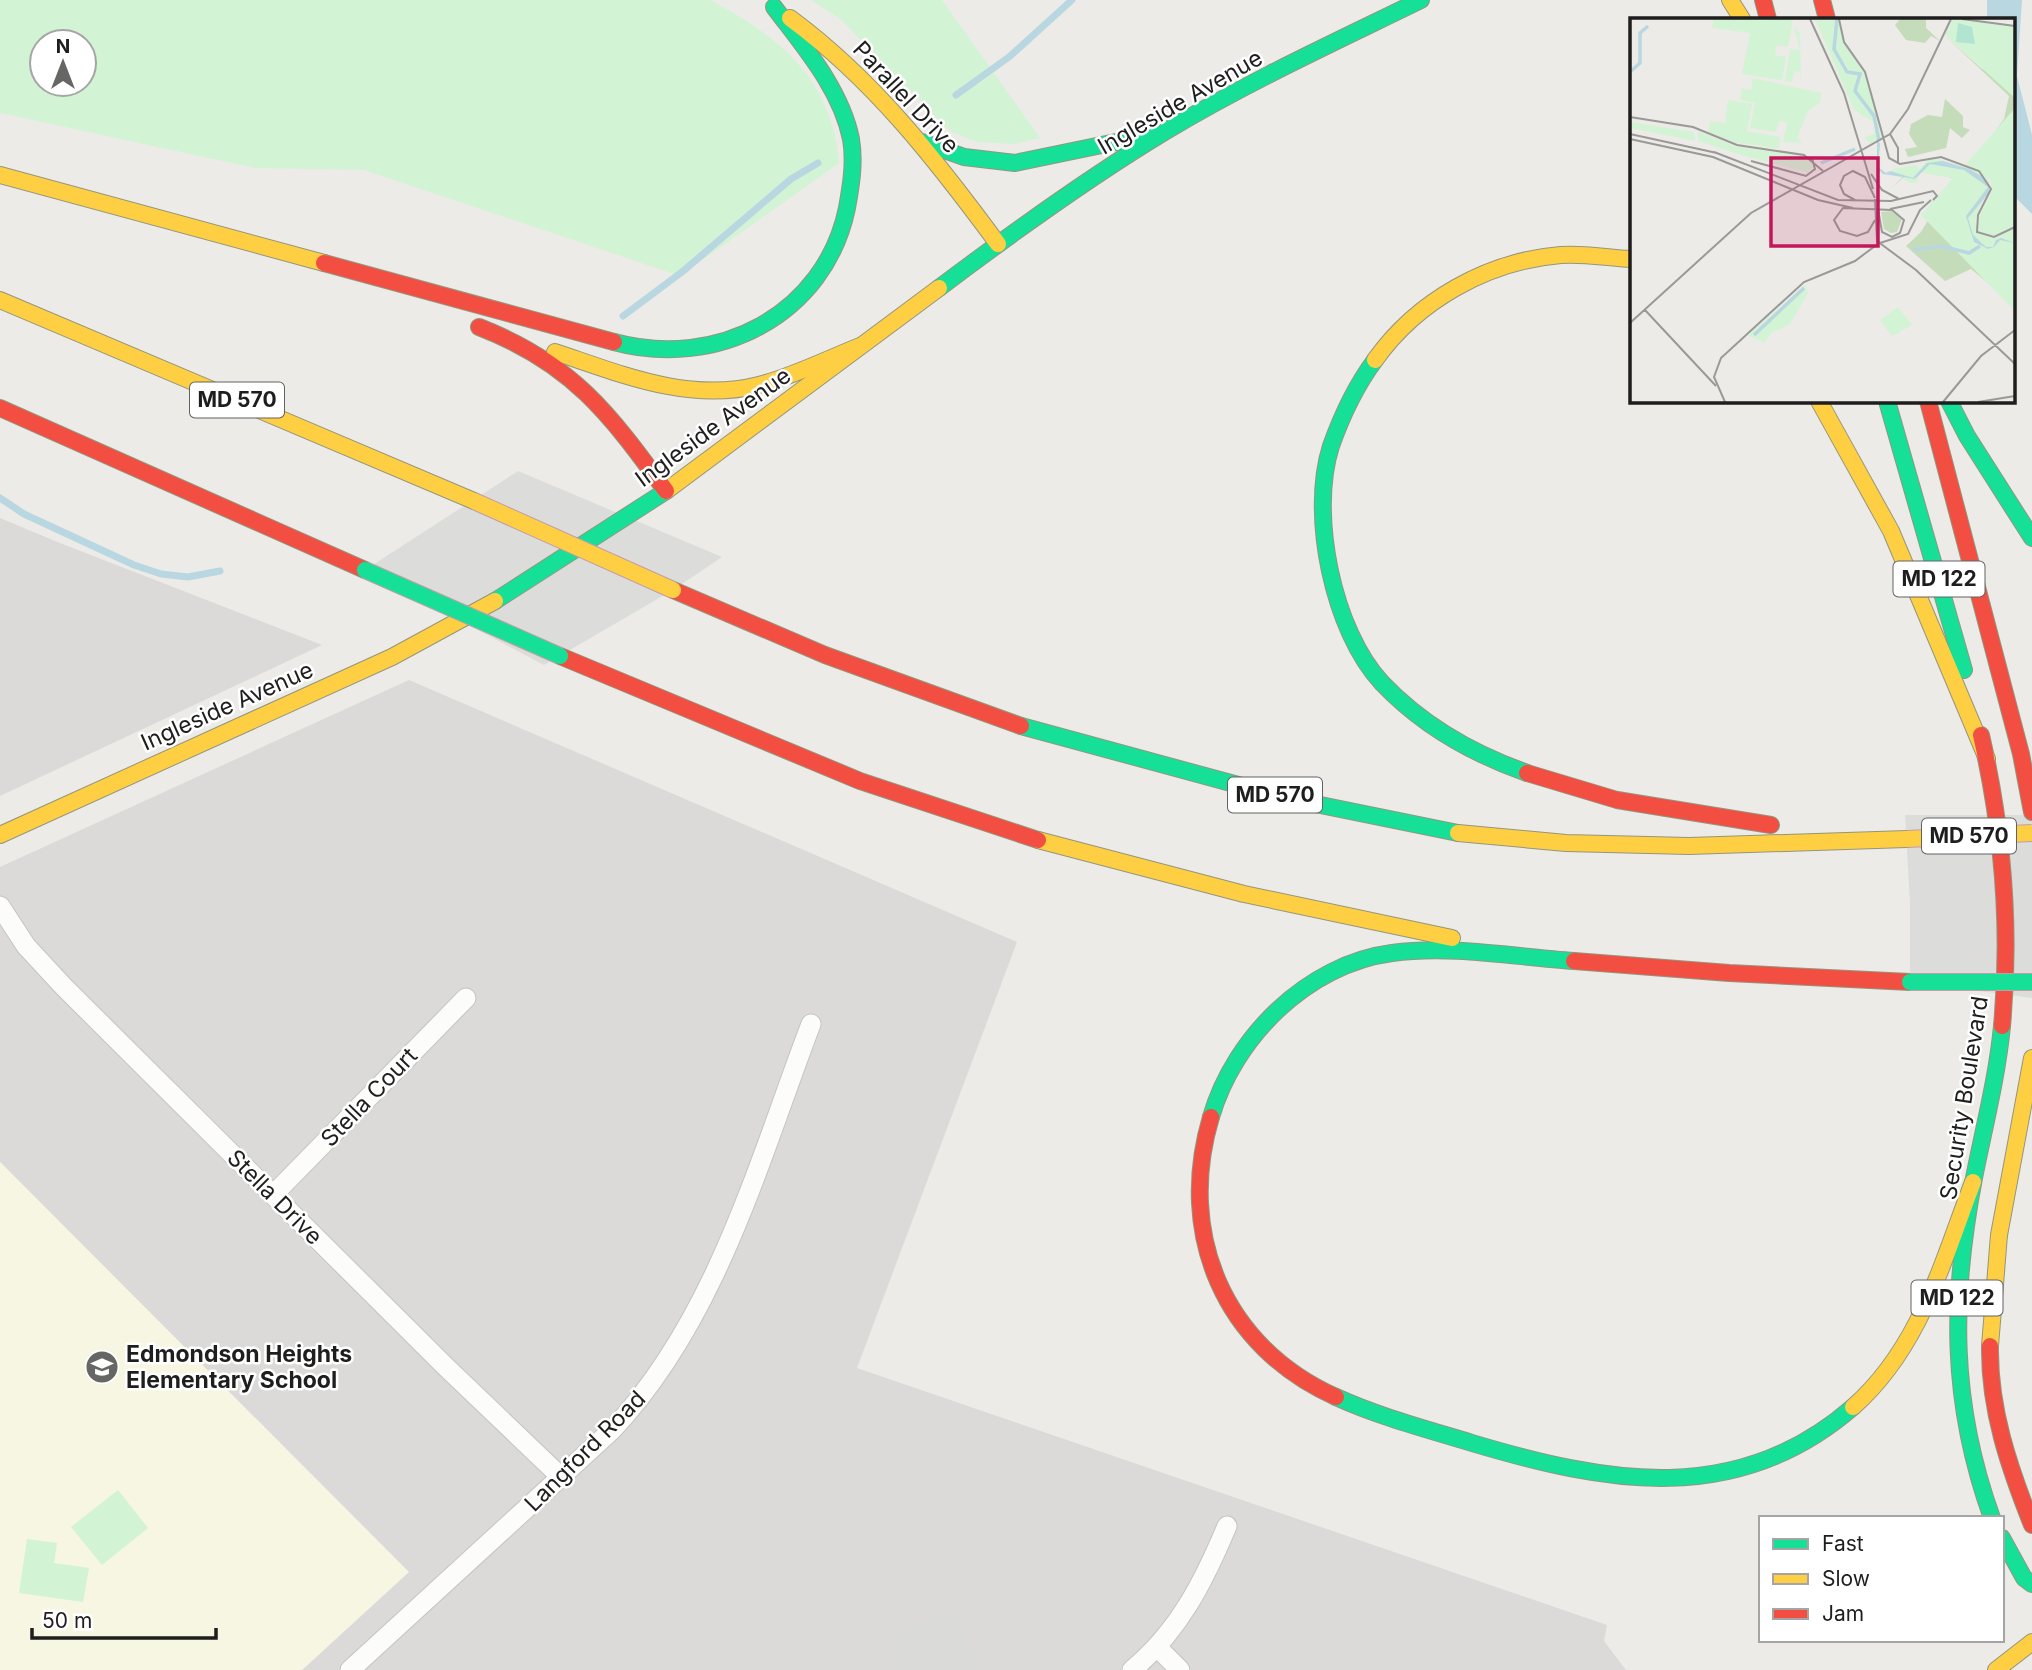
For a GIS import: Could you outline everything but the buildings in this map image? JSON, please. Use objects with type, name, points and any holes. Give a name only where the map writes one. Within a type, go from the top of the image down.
[{"type":"main road","name":"Ingleside Avenue","points":[[0,835],[392,657],[484,608],[666,491],[998,244],[1164,132],[1234,92],[1420,0]]},
{"type":"main road","points":[[1730,0],[1741,18]]},
{"type":"main road","points":[[1763,0],[1768,18]]},
{"type":"main road","points":[[1822,0],[1827,18]]},
{"type":"main road","points":[[0,175],[643,350],[679,352],[712,345],[746,334],[778,318],[800,298],[820,275],[838,243],[848,206],[851,138],[843,111],[826,77],[768,4]]},
{"type":"main road","name":"Parallel Drive","points":[[768,4],[819,38],[868,83],[922,142],[998,244]]},
{"type":"main road","points":[[922,142],[964,157],[1015,163],[1164,132]]},
{"type":"main road","points":[[66,194],[384,297]]},
{"type":"main road","points":[[1630,259],[1601,254],[1565,254],[1515,261],[1469,278],[1422,309],[1387,341],[1360,379],[1339,423],[1327,466],[1321,509],[1329,570],[1338,603],[1356,644],[1382,683],[1436,727],[1501,762],[1568,787],[1698,817],[1907,839]]},
{"type":"main road","name":"MD 570","points":[[0,300],[474,501],[825,655],[1036,731],[1164,768],[1465,834],[1566,844],[1689,846],[2032,833]]},
{"type":"main road","points":[[464,323],[661,385],[698,390],[758,386],[860,346]]},
{"type":"main road","points":[[517,340],[567,372],[593,394],[666,491]]},
{"type":"main road","points":[[1820,402],[1865,475],[1903,551],[1987,759]]},
{"type":"main road","name":"Security Boulevard","points":[[1887,402],[1954,630],[2001,826],[2007,904],[1999,1052],[1973,1182],[1958,1281],[1955,1352],[1961,1415],[1973,1466],[1991,1516]]},
{"type":"main road","name":"MD 122","points":[[1928,402],[2021,754],[2032,812]]},
{"type":"main road","points":[[1950,402],[1967,436],[2032,538]]},
{"type":"main road","points":[[0,408],[560,656],[794,755],[902,797],[1016,835],[1267,900],[1566,960]]},
{"type":"main road","points":[[1973,1182],[1919,1319],[1878,1383],[1813,1438],[1749,1469],[1676,1480],[1633,1481],[1524,1460],[1396,1420],[1308,1385],[1280,1365],[1252,1338],[1232,1310],[1214,1275],[1206,1245],[1197,1184],[1209,1108],[1239,1051],[1259,1024],[1293,994],[1338,969],[1380,954],[1445,952],[1566,960],[1720,975],[1910,982],[2032,982]]},
{"type":"main road","name":"MD 122","points":[[2032,1058],[1991,1287],[1988,1348],[1993,1407],[2005,1457],[2032,1524]]},
{"type":"main road","points":[[2004,1542],[2024,1578],[2032,1584]]},
{"type":"main road","points":[[1996,1670],[2032,1642]]},
{"type":"street","points":[[1833,18],[1836,0]]},
{"type":"street","name":"Stella Drive","points":[[0,906],[26,946],[64,987],[561,1477]]},
{"type":"street","name":"Stella Court","points":[[273,1195],[466,998]]},
{"type":"street","name":"Langford Road","points":[[351,1670],[642,1399],[688,1326],[734,1224],[811,1024]]},
{"type":"street","points":[[1132,1670],[1158,1648],[1205,1577],[1227,1525]]},
{"type":"street","points":[[1158,1648],[1180,1670]]},
{"type":"shaded area","points":[[0,518],[60,543],[322,645],[0,796]]},
{"type":"shaded area","points":[[409,680],[1017,942],[857,1368],[1607,1625],[1604,1641],[1626,1670],[302,1670],[408,1572],[0,1162],[0,867]]},
{"type":"shaded area","name":"Edmondson Heights Elementary School","points":[[0,1162],[409,1572],[302,1670],[0,1670]]},
{"type":"shaded area","points":[[959,1612],[979,1670],[902,1670],[890,1636]]},
{"type":"green space","points":[[0,0],[710,0],[758,29],[798,64],[826,107],[839,163],[680,276],[364,170],[255,168],[0,113]]},
{"type":"green space","points":[[811,0],[942,0],[1040,138],[1015,144],[976,142],[950,131],[840,19]]},
{"type":"green space","points":[[118,1490],[148,1528],[102,1565],[71,1527]]},
{"type":"green space","points":[[27,1539],[57,1543],[54,1563],[89,1568],[83,1602],[19,1593]]},
{"type":"water","points":[[1987,0],[2022,0],[2017,76],[2032,135],[2032,214],[2014,196],[2014,18],[1987,18]]},
{"type":"pier","points":[[518,471],[722,557],[673,590],[544,665],[365,570]]},
{"type":"pier","points":[[1905,815],[2032,815],[2032,998],[1910,982],[1910,904]]},
{"type":"waterway","points":[[956,95],[1009,57],[1072,0]]},
{"type":"waterway","points":[[623,316],[682,272],[791,179],[818,163]]},
{"type":"waterway","points":[[0,498],[24,514],[134,565],[161,574],[188,577],[220,571]]},
{"type":"traffic: fast","points":[[939,288],[1051,206],[1166,131],[1260,79],[1421,0]]},
{"type":"traffic: fast","points":[[614,342],[653,349],[691,348],[727,340],[761,326],[791,305],[816,278],[835,246],[850,191],[853,165],[851,139],[839,103],[830,86],[774,7]]},
{"type":"traffic: fast","points":[[922,142],[964,157],[1015,163],[1150,135]]},
{"type":"traffic: fast","points":[[1375,360],[1344,412],[1331,446],[1325,474],[1323,504],[1330,570],[1350,634],[1365,661],[1382,683],[1414,712],[1449,737],[1487,757],[1527,773]]},
{"type":"traffic: fast","points":[[1887,402],[1964,670]]},
{"type":"traffic: fast","points":[[1950,402],[1967,436],[2032,538]]},
{"type":"traffic: fast","points":[[495,601],[666,491]]},
{"type":"traffic: fast","points":[[365,570],[560,656]]},
{"type":"traffic: fast","points":[[1021,726],[1286,798],[1458,833]]},
{"type":"traffic: fast","points":[[1211,1117],[1222,1088],[1256,1033],[1303,989],[1331,972],[1361,960],[1414,951],[1460,951],[1574,961]]},
{"type":"traffic: fast","points":[[1910,982],[2032,982]]},
{"type":"traffic: fast","points":[[1991,1516],[1968,1433],[1959,1350],[1959,1308],[1966,1222],[1994,1083],[2002,1026]]},
{"type":"traffic: fast","points":[[1336,1397],[1403,1422],[1522,1457],[1621,1476],[1669,1478],[1717,1473],[1763,1461],[1809,1439],[1853,1407]]},
{"type":"traffic: fast","points":[[2004,1542],[2024,1578],[2032,1584]]},
{"type":"traffic: slow","points":[[1730,0],[1741,18]]},
{"type":"traffic: slow","points":[[790,18],[849,68],[902,123],[998,244]]},
{"type":"traffic: slow","points":[[0,175],[324,263]]},
{"type":"traffic: slow","points":[[1375,360],[1392,339],[1433,302],[1481,275],[1533,259],[1561,255],[1630,259]]},
{"type":"traffic: slow","points":[[666,491],[939,288]]},
{"type":"traffic: slow","points":[[0,300],[474,501]]},
{"type":"traffic: slow","points":[[555,352],[656,384],[707,391],[759,385],[860,346]]},
{"type":"traffic: slow","points":[[1820,402],[1891,531],[1987,759]]},
{"type":"traffic: slow","points":[[474,501],[673,590]]},
{"type":"traffic: slow","points":[[0,835],[392,657],[495,601]]},
{"type":"traffic: slow","points":[[1458,833],[1566,843],[1689,846],[1907,839]]},
{"type":"traffic: slow","points":[[1907,839],[2032,833]]},
{"type":"traffic: slow","points":[[1038,840],[1244,894],[1452,938]]},
{"type":"traffic: slow","points":[[1990,1346],[1999,1235],[2032,1058]]},
{"type":"traffic: slow","points":[[1853,1407],[1876,1384],[1912,1331],[1939,1273],[1973,1182]]},
{"type":"traffic: slow","points":[[1996,1670],[2032,1642]]},
{"type":"traffic: jam","points":[[1763,0],[1768,18]]},
{"type":"traffic: jam","points":[[1822,0],[1827,18]]},
{"type":"traffic: jam","points":[[324,263],[614,342]]},
{"type":"traffic: jam","points":[[479,327],[539,357],[586,393],[626,438],[666,491]]},
{"type":"traffic: jam","points":[[1928,402],[2021,754],[2032,812]]},
{"type":"traffic: jam","points":[[0,408],[365,570]]},
{"type":"traffic: jam","points":[[673,590],[825,655],[1021,726]]},
{"type":"traffic: jam","points":[[560,656],[860,781],[1038,840]]},
{"type":"traffic: jam","points":[[1981,735],[1995,807],[2003,880],[2006,953],[2002,1026]]},
{"type":"traffic: jam","points":[[1527,773],[1617,800],[1771,825]]},
{"type":"traffic: jam","points":[[1574,961],[1729,973],[1910,982]]},
{"type":"traffic: jam","points":[[1211,1117],[1202,1161],[1200,1203],[1206,1244],[1218,1282],[1238,1317],[1264,1349],[1297,1375],[1336,1397]]},
{"type":"traffic: jam","points":[[1990,1346],[1993,1392],[2002,1437],[2032,1525]]},
{"type":"place","name":"Edmondson Heights Elementary School","points":[[102,1367]]}]
